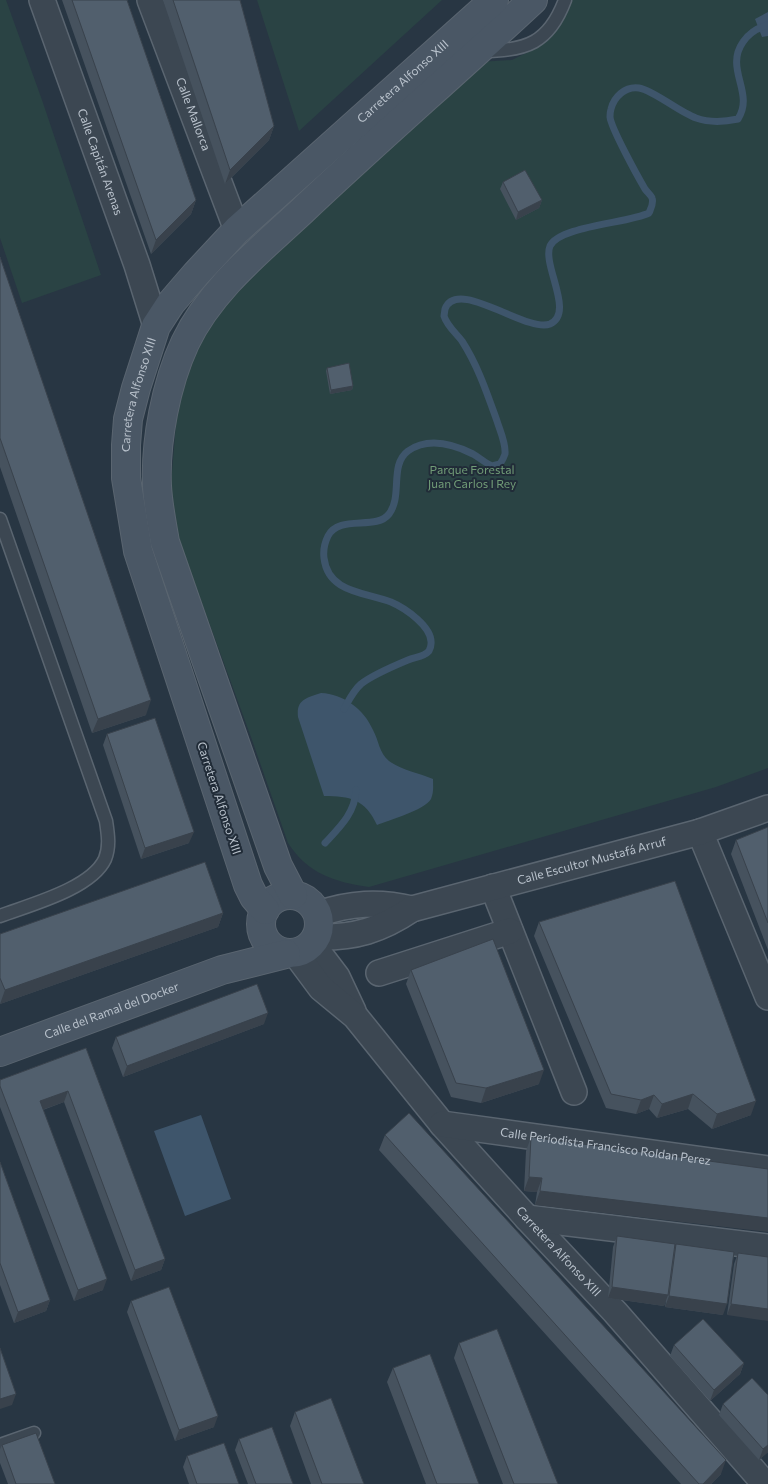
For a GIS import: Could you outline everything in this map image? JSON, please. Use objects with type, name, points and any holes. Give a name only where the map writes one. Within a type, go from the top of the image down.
[{"type":"main road","name":"Carretera Alfonso XIII","points":[[265,910],[254,897],[248,885],[138,551],[130,513],[126,478],[128,420],[136,388],[156,326],[171,303],[196,274],[237,230],[494,0]]},
{"type":"main road","points":[[293,895],[278,866],[166,542],[157,484],[162,423],[175,366],[198,320],[251,258],[534,0]]},
{"type":"main road","points":[[293,895],[305,899],[314,907],[306,940],[277,951],[263,937],[261,923],[265,910],[277,898],[293,895]]},
{"type":"main road","points":[[222,970],[239,949],[263,937]]},
{"type":"main road","name":"Calle del Ramal del Docker","points":[[0,1052],[306,940]]},
{"type":"street","name":"Calle Capitán Arenas","points":[[42,0],[137,265],[156,326]]},
{"type":"street","name":"Calle Mallorca","points":[[150,0],[237,230]]},
{"type":"street","name":"Calle Escultor Mustafá Arruf","points":[[306,940],[336,908],[355,904],[393,905],[412,909],[700,832],[768,808]]},
{"type":"street","points":[[700,832],[768,997]]},
{"type":"street","points":[[493,887],[574,1092]]},
{"type":"street","points":[[379,973],[510,931]]},
{"type":"street","name":"Carretera Alfonso XIII","points":[[306,940],[321,988],[355,1016],[442,1124],[615,1312],[765,1484]]},
{"type":"street","name":"Calle Periodista Francisco Roldan Perez","points":[[442,1124],[768,1169]]},
{"type":"street","points":[[527,1218],[768,1247]]},
{"type":"lane","points":[[478,51],[517,49],[531,43],[544,35],[552,26],[559,15],[564,0]]},
{"type":"lane","points":[[0,520],[102,811],[108,834],[108,847],[105,859],[97,871],[67,890],[0,916]]},
{"type":"lane","points":[[0,1445],[34,1433]]},
{"type":"green space","points":[[0,0],[6,0],[101,275],[22,303],[0,238]]},
{"type":"green space","points":[[257,0],[442,0],[299,131]]},
{"type":"green space","name":"Parque Forestal Juan Carlos I Rey","points":[[570,0],[768,0],[768,768],[716,787],[369,887],[345,882],[323,875],[313,869],[296,854],[288,843],[178,538],[170,497],[177,411],[196,346],[217,315],[272,255],[479,62],[512,60],[534,49],[556,30]]},
{"type":"water","points":[[768,12],[768,36],[762,37],[755,19]]},
{"type":"water","points":[[321,693],[337,696],[358,709],[369,722],[381,751],[389,761],[433,779],[433,794],[427,803],[414,811],[377,825],[362,804],[349,798],[324,796],[298,717],[301,703],[307,698]]},
{"type":"water","points":[[201,1115],[231,1199],[185,1216],[154,1131]]},
{"type":"building","points":[[72,0],[127,0],[196,200],[156,240]]},
{"type":"building","points":[[173,0],[240,0],[274,126],[230,170]]},
{"type":"building","points":[[525,170],[542,200],[518,212],[503,182]]},
{"type":"building","points":[[0,257],[151,700],[98,719],[0,438]]},
{"type":"building","points":[[349,363],[353,386],[331,390],[327,368]]},
{"type":"building","points":[[155,718],[194,832],[145,848],[107,734]]},
{"type":"building","points":[[768,827],[768,923],[736,840]]},
{"type":"building","points":[[205,862],[223,913],[5,990],[0,978],[0,934]]},
{"type":"building","points":[[675,881],[756,1101],[717,1114],[693,1094],[662,1104],[654,1095],[641,1100],[611,1094],[539,922]]},
{"type":"building","points":[[493,939],[544,1070],[486,1088],[456,1083],[411,970]]},
{"type":"building","points":[[257,984],[268,1013],[127,1066],[116,1037]]},
{"type":"building","points":[[86,1048],[165,1259],[135,1270],[68,1091],[40,1101],[107,1279],[78,1290],[0,1086],[0,1080]]},
{"type":"building","points":[[409,1113],[726,1460],[703,1484],[699,1484],[385,1135]]},
{"type":"building","points":[[531,1137],[768,1169],[768,1218],[540,1191],[542,1178],[529,1177]]},
{"type":"building","points":[[0,1162],[50,1300],[18,1312],[0,1263]]},
{"type":"building","points":[[617,1236],[675,1244],[668,1295],[612,1287]]},
{"type":"building","points":[[676,1244],[734,1252],[727,1304],[669,1296]]},
{"type":"building","points":[[738,1253],[768,1257],[768,1309],[731,1304]]},
{"type":"building","points":[[169,1287],[218,1416],[179,1430],[131,1301]]},
{"type":"building","points":[[703,1319],[744,1363],[714,1390],[674,1345]]},
{"type":"building","points":[[497,1329],[558,1484],[514,1484],[459,1343]]},
{"type":"building","points":[[0,1348],[16,1394],[0,1399]]},
{"type":"building","points":[[430,1354],[479,1484],[437,1484],[393,1368]]},
{"type":"building","points":[[752,1378],[768,1395],[768,1445],[763,1449],[723,1404]]},
{"type":"building","points":[[331,1398],[364,1484],[322,1484],[295,1412]]},
{"type":"building","points":[[272,1427],[293,1484],[256,1484],[239,1439]]},
{"type":"building","points":[[36,1433],[55,1484],[16,1484],[2,1445]]},
{"type":"building","points":[[224,1443],[239,1484],[197,1484],[187,1456]]},
{"type":"waterway","points":[[344,709],[351,696],[365,681],[408,660],[422,656],[429,651],[431,644],[428,631],[417,619],[403,609],[391,602],[349,589],[340,585],[332,578],[327,570],[324,558],[324,547],[328,536],[333,529],[340,526],[376,522],[389,514],[395,499],[399,464],[402,457],[416,447],[432,443],[449,445],[473,454],[492,466],[500,464],[505,454],[505,446],[482,380],[462,341],[445,320],[445,309],[452,301],[463,299],[477,302],[539,325],[550,324],[557,318],[559,299],[550,265],[550,246],[556,239],[580,229],[649,213],[652,206],[651,197],[631,164],[610,117],[612,105],[617,97],[629,89],[639,88],[696,118],[717,122],[738,119],[743,100],[737,62],[738,52],[745,39],[751,33],[768,25]]},
{"type":"waterway","points":[[325,843],[350,813],[356,790]]}]
